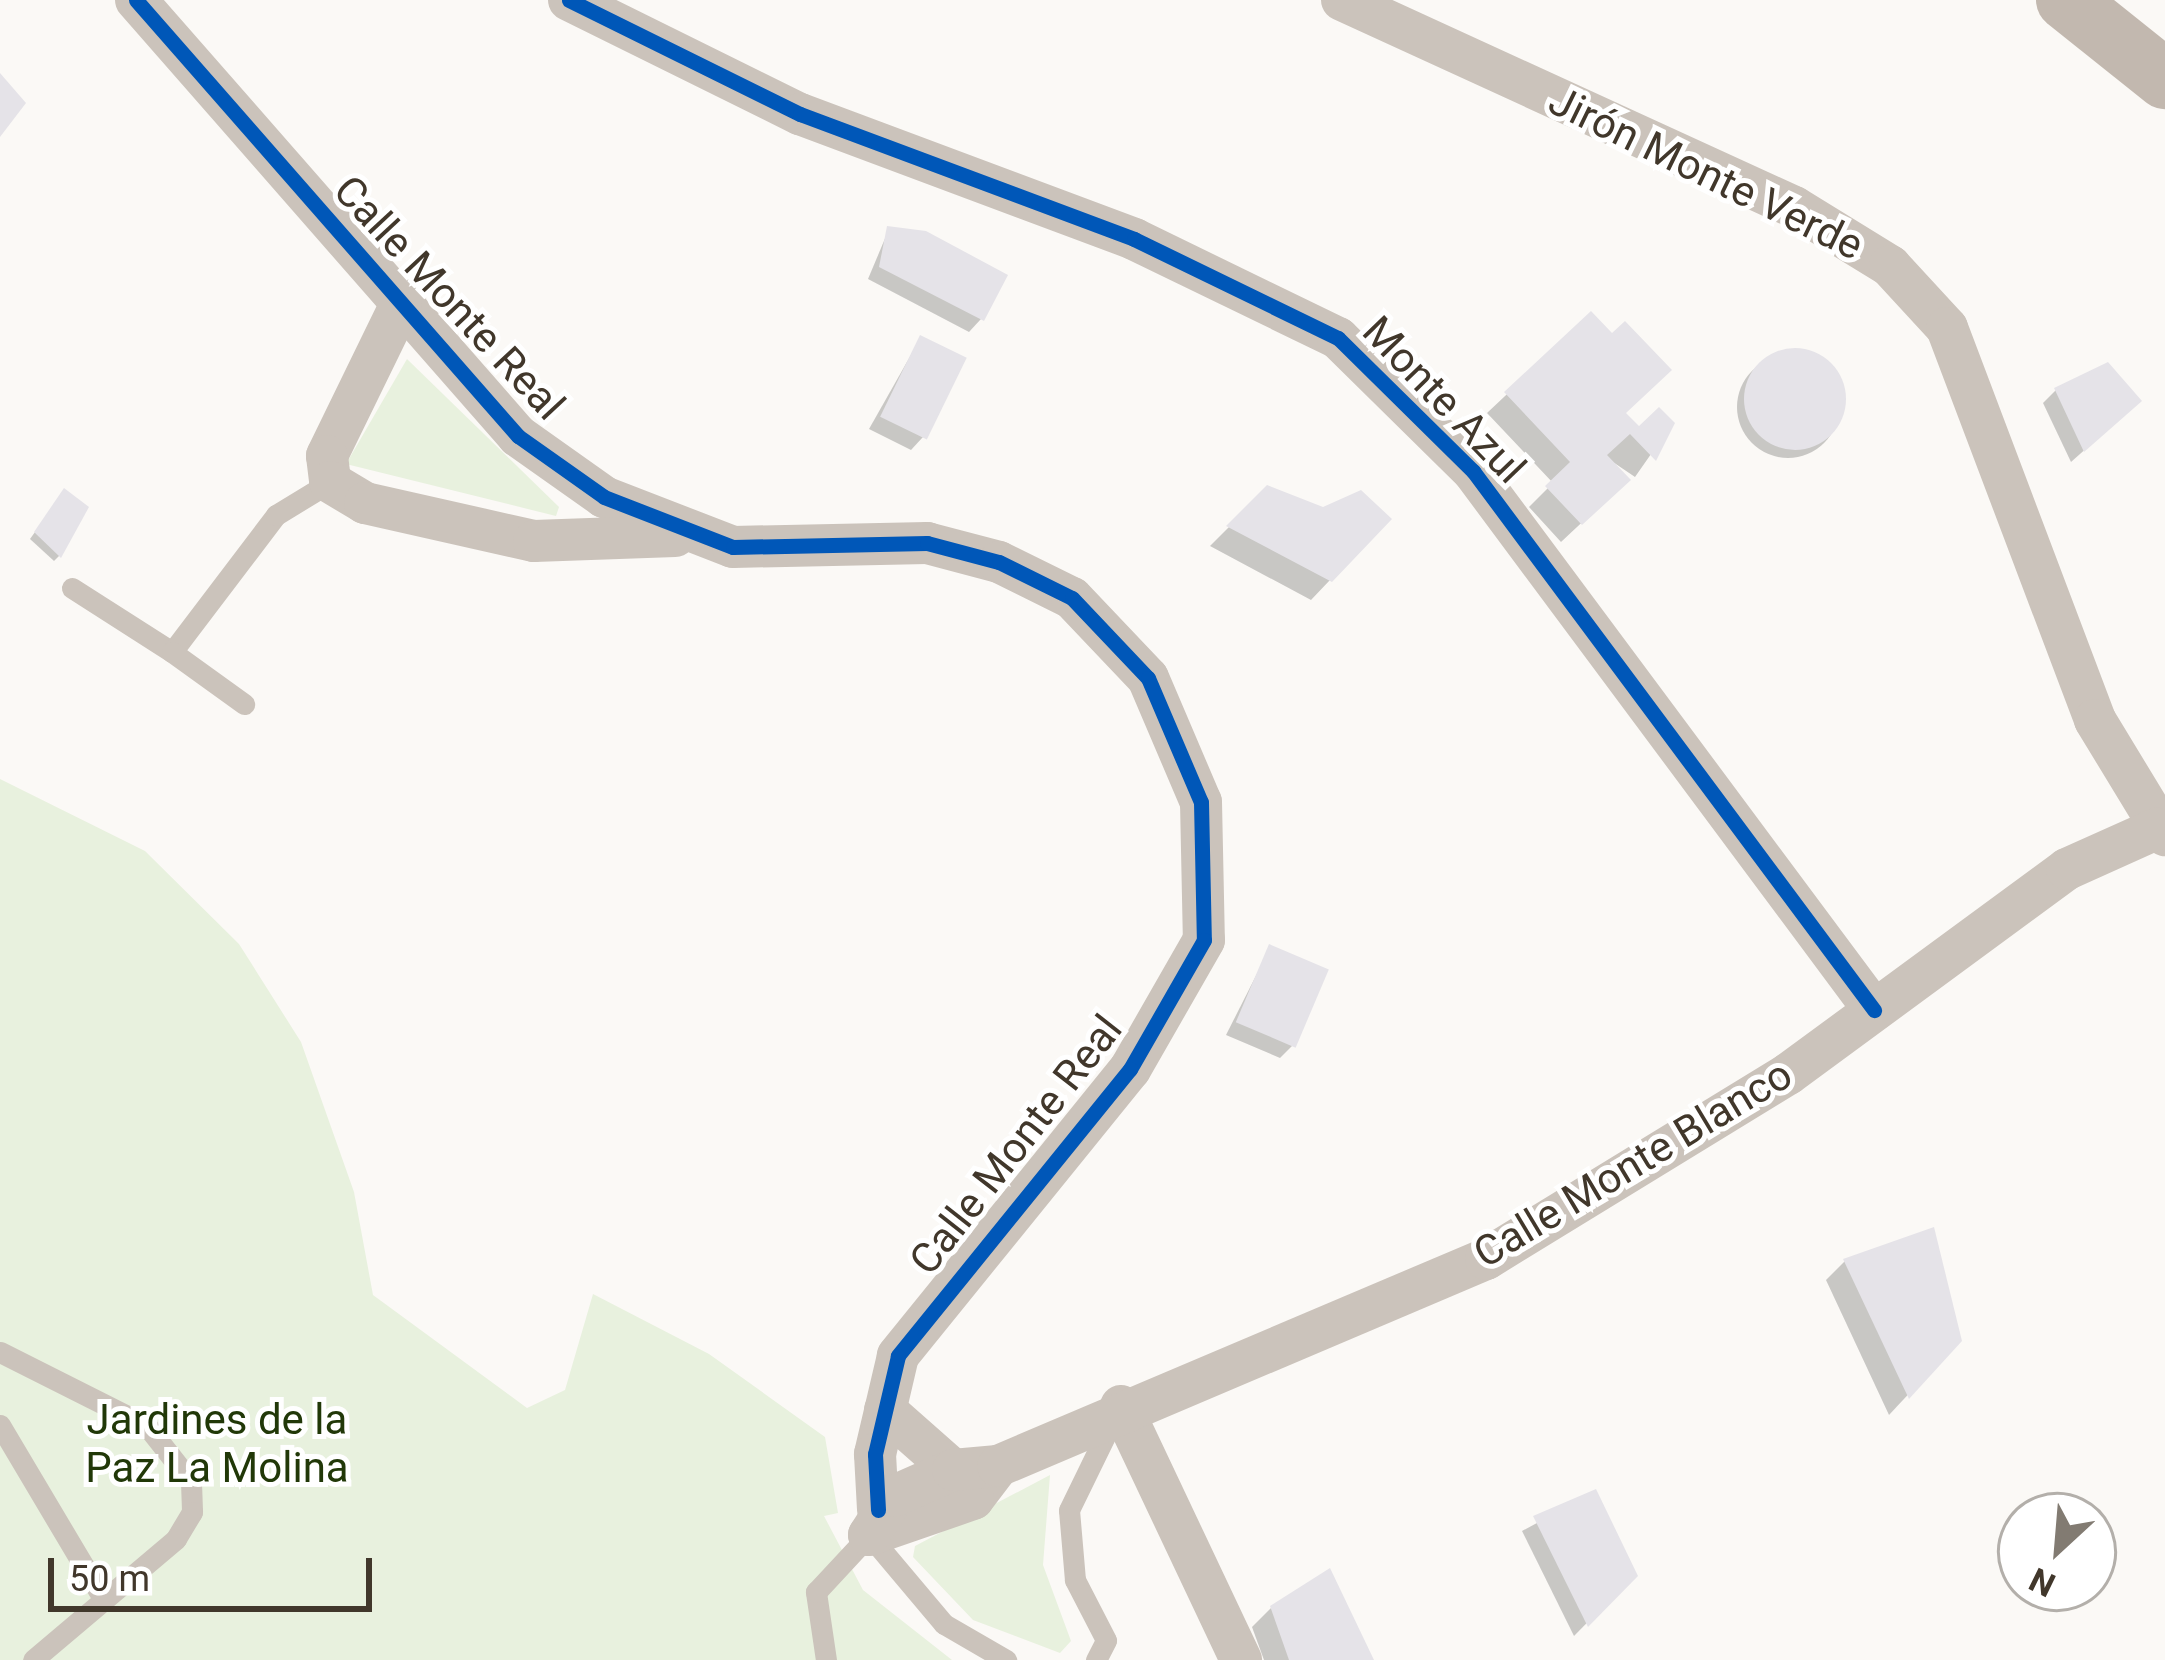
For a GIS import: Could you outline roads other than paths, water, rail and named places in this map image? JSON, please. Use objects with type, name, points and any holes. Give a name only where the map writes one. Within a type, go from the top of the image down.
[{"type":"street","name":"Calle Monte Real","points":[[136,0],[518,436],[604,497],[690,535],[734,547],[926,543],[1072,598],[1148,678],[1202,802],[1204,940],[1130,1069],[909,1339],[885,1410],[874,1522]]},
{"type":"street","name":"Monte Azul","points":[[569,0],[800,114],[1134,239],[1338,338],[1473,471],[1874,1010]]},
{"type":"street","name":"Jirón Monte Verde","points":[[1342,0],[1794,207],[1890,266],[1947,328],[2095,720],[2160,832]]},
{"type":"street","points":[[2066,0],[2165,79]]},
{"type":"street","points":[[401,304],[327,455],[330,482],[365,503],[534,541],[690,535]]},
{"type":"street","name":"Calle Monte Blanco","points":[[874,1522],[953,1470],[998,1466],[1121,1406],[1486,1259],[1874,1010],[2067,868],[2160,832]]},
{"type":"street","points":[[1121,1406],[1241,1660]]},
{"type":"street","points":[[885,1410],[953,1470]]},
{"type":"street","name":"Calle Monte Blanco","points":[[874,1522],[973,1499],[998,1466]]},
{"type":"lane","points":[[172,652],[276,515],[330,482]]},
{"type":"lane","points":[[72,588],[244,704]]},
{"type":"lane","points":[[0,1352],[147,1426],[191,1482],[192,1512],[176,1539],[33,1660]]},
{"type":"lane","points":[[1096,1660],[1106,1640],[1075,1580],[1069,1510],[1121,1406]]},
{"type":"lane","points":[[0,1425],[102,1597]]},
{"type":"lane","points":[[874,1522],[944,1624],[1006,1660]]},
{"type":"lane","name":"Calle Monte Blanco","points":[[826,1660],[816,1592],[874,1522]]},
{"type":"park label","name":"Jardines de la Paz La Molina","points":[[217,1444]]}]
